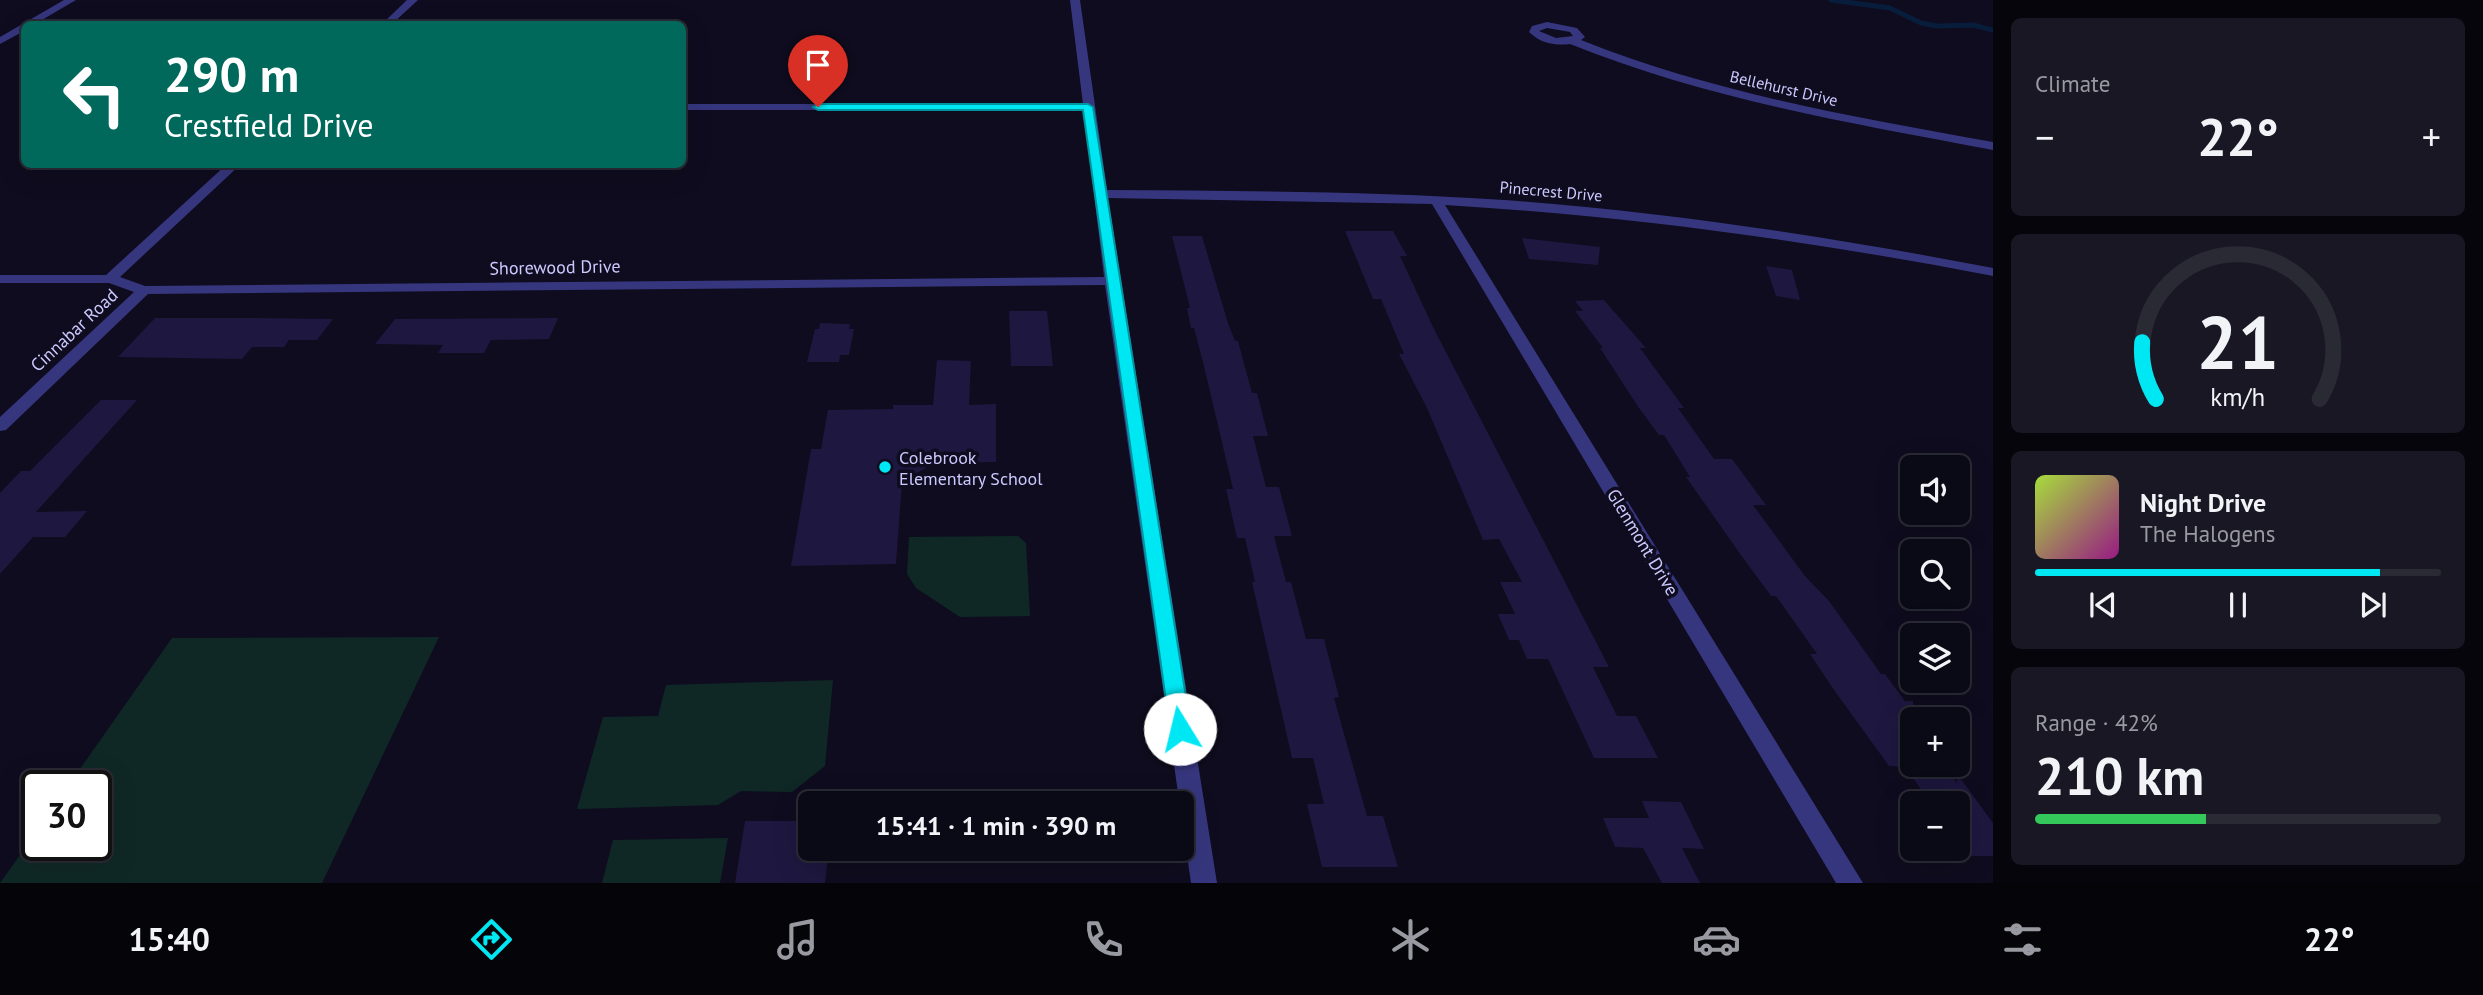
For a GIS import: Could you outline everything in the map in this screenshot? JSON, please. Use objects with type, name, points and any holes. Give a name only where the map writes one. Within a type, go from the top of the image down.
[{"type":"street","points":[[35,21],[71,0]]},
{"type":"street","points":[[390,21],[413,0]]},
{"type":"street","points":[[1075,0],[1112,281],[1204,883]]},
{"type":"street","points":[[0,41],[21,29]]},
{"type":"street","name":"Bellehurst Drive","points":[[1573,41],[1632,64],[1744,97],[1993,146]]},
{"type":"street","points":[[686,107],[1088,107]]},
{"type":"street","name":"Cinnabar Road","points":[[110,279],[231,168]]},
{"type":"street","name":"Pinecrest Drive","points":[[1102,194],[1436,200],[1606,214],[1714,226],[1877,250],[1993,272]]},
{"type":"street","name":"Glenmont Drive","points":[[1436,200],[1850,883]]},
{"type":"street","name":"Shorewood Drive","points":[[0,279],[110,279],[144,290],[1112,281]]},
{"type":"street","name":"Cinnabar Road","points":[[0,426],[144,290]]},
{"type":"green space","points":[[1018,536],[1026,543],[1030,616],[960,617],[916,588],[907,574],[909,537]]},
{"type":"green space","points":[[439,637],[322,883],[0,883],[21,853],[21,861],[112,861],[112,770],[79,770],[172,638]]},
{"type":"green space","points":[[833,680],[825,766],[792,792],[741,791],[718,805],[577,809],[603,717],[658,716],[666,685]]},
{"type":"green space","points":[[728,838],[720,883],[602,883],[613,840]]},
{"type":"building","points":[[1345,231],[1393,231],[1407,256],[1400,256],[1433,327],[1609,667],[1593,667],[1617,716],[1636,716],[1658,758],[1594,758],[1548,659],[1527,659],[1519,640],[1509,640],[1498,614],[1515,614],[1500,582],[1522,582],[1499,539],[1483,540],[1427,408],[1399,354],[1404,354],[1381,299],[1373,299]]},
{"type":"building","points":[[1172,236],[1202,236],[1228,323],[1235,341],[1238,341],[1252,393],[1257,393],[1268,436],[1253,436],[1266,487],[1279,487],[1292,536],[1274,536],[1286,582],[1291,582],[1306,639],[1324,639],[1339,697],[1334,698],[1367,816],[1383,816],[1398,867],[1322,867],[1307,804],[1324,804],[1313,758],[1292,758],[1252,582],[1255,582],[1245,538],[1237,538],[1226,489],[1233,489],[1203,362],[1194,328],[1191,328],[1187,308],[1190,308]]},
{"type":"building","points":[[1522,238],[1600,247],[1598,265],[1529,259]]},
{"type":"building","points":[[1766,266],[1792,270],[1800,300],[1776,296]]},
{"type":"building","points":[[1604,300],[1646,348],[1640,348],[1684,408],[1678,408],[1714,459],[1732,459],[1766,505],[1753,505],[1805,576],[1829,601],[1881,674],[1885,674],[1905,701],[1913,701],[1913,707],[1900,707],[1900,767],[1889,766],[1834,690],[1810,654],[1817,654],[1776,596],[1771,596],[1686,477],[1690,477],[1664,435],[1659,435],[1639,408],[1600,348],[1603,348],[1575,311],[1583,311],[1575,301]]},
{"type":"building","points":[[1009,311],[1047,311],[1053,366],[1011,366]]},
{"type":"building","points":[[155,318],[333,319],[317,340],[289,340],[284,347],[252,347],[242,359],[118,357]]},
{"type":"building","points":[[558,318],[549,339],[491,340],[484,353],[438,353],[443,345],[375,344],[395,319]]},
{"type":"building","points":[[820,323],[850,324],[849,329],[854,329],[849,355],[840,355],[839,362],[807,362],[815,329],[819,329]]},
{"type":"building","points":[[937,360],[971,361],[969,405],[996,404],[996,462],[934,463],[902,482],[896,564],[791,566],[811,449],[821,449],[828,410],[933,405]]},
{"type":"building","points":[[101,400],[137,400],[36,512],[87,511],[65,537],[33,537],[0,574],[0,493],[21,471],[30,471]]},
{"type":"building","points":[[1912,777],[1953,777],[1957,783],[1959,777],[1970,791],[1922,791]]},
{"type":"building","points":[[1970,791],[1993,823],[1993,856],[1970,856]]},
{"type":"building","points":[[1642,801],[1681,802],[1704,849],[1682,848],[1700,883],[1662,883],[1643,848],[1615,847],[1603,818],[1649,818]]},
{"type":"building","points":[[745,821],[798,821],[798,861],[828,861],[825,883],[735,883]]},
{"type":"waterway","points":[[1831,0],[1890,8],[1921,23],[1937,26],[1973,25],[1993,30]]},
{"type":"place","name":"Colebrook Elementary School","points":[[885,467]]},
{"type":"route","points":[[818,107],[1088,107],[1180,729]]}]
